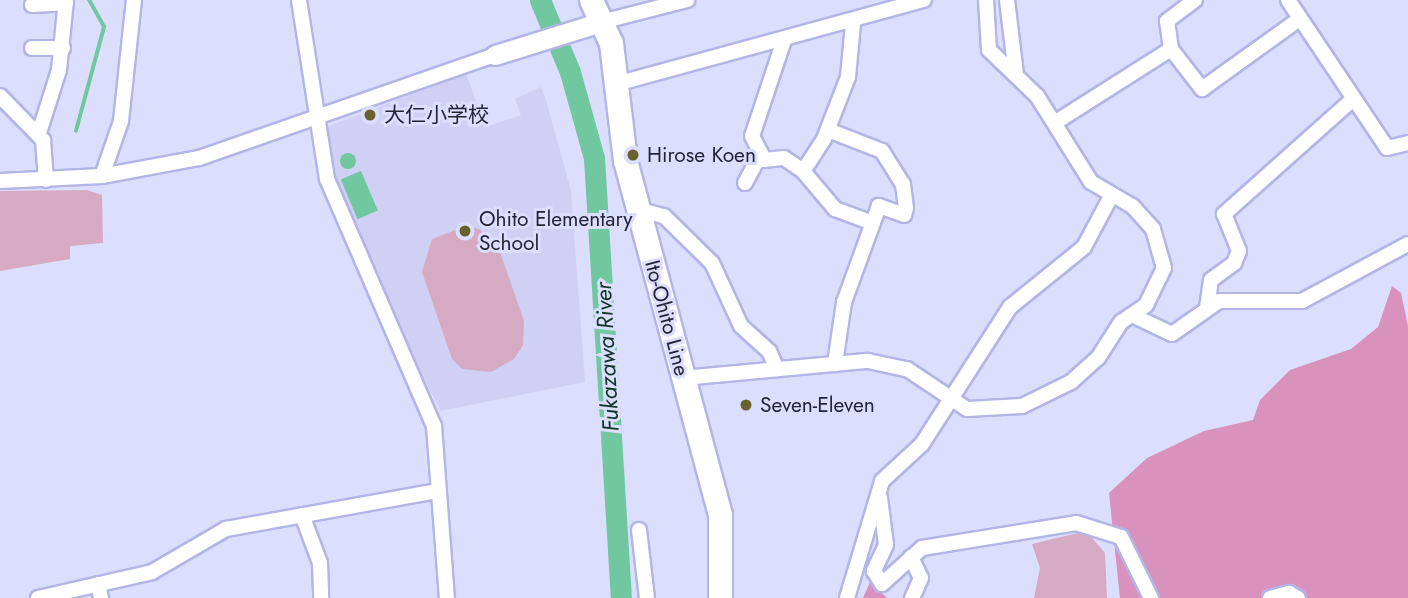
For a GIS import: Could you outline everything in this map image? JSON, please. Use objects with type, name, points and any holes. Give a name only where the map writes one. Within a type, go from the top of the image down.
[{"type":"main road","name":"Ito-Ohito Line","points":[[591,0],[601,22],[620,83],[625,160],[720,515],[720,598]]},
{"type":"street","points":[[102,176],[121,121],[134,0]]},
{"type":"street","points":[[299,0],[313,119],[336,203],[432,418],[447,598]]},
{"type":"street","points":[[0,181],[102,176],[199,158],[495,55],[601,22],[687,0]]},
{"type":"street","points":[[620,83],[853,24],[924,0]]},
{"type":"street","points":[[683,378],[868,361],[907,369],[952,401],[984,410],[1044,400],[1098,358],[1132,315],[1155,293],[1164,257],[1142,216],[1110,198],[1091,182],[1056,122],[1016,74],[987,46],[986,0]]},
{"type":"street","points":[[1007,0],[1016,74]]},
{"type":"street","points":[[1195,0],[1167,21],[1171,50],[1200,90],[1298,20]]},
{"type":"street","points":[[1288,0],[1298,20],[1387,148],[1408,144]]},
{"type":"street","points":[[32,5],[66,1],[63,48],[39,134],[46,180]]},
{"type":"street","points":[[803,171],[828,130],[848,77],[853,24]]},
{"type":"street","points":[[785,40],[752,136],[761,153],[803,171],[835,209],[873,223]]},
{"type":"street","points":[[32,48],[63,48]]},
{"type":"street","points":[[1056,122],[1171,50]]},
{"type":"street","points":[[0,96],[39,134]]},
{"type":"street","points":[[1206,308],[1211,280],[1234,263],[1239,251],[1224,214],[1353,99]]},
{"type":"street","points":[[828,130],[882,151],[903,184],[904,215],[879,206],[844,302],[835,364]]},
{"type":"street","points":[[745,183],[761,153]]},
{"type":"street","points":[[847,598],[882,481],[922,444],[1010,307],[1084,247],[1110,198]]},
{"type":"street","points":[[637,209],[664,216],[712,263],[741,326],[769,351],[777,369]]},
{"type":"street","points":[[1132,315],[1172,334],[1206,308],[1229,300],[1302,301],[1408,243]]},
{"type":"street","points":[[882,481],[879,520],[886,545],[874,570],[878,583],[887,583],[922,548],[1094,524],[1121,537],[1151,598]]},
{"type":"street","points":[[38,598],[100,591],[152,572],[226,529],[437,491]]},
{"type":"street","points":[[302,515],[320,563],[321,598]]},
{"type":"street","points":[[639,530],[647,598]]},
{"type":"street","points":[[911,557],[921,578],[912,598]]},
{"type":"street","points":[[1270,598],[1289,593],[1298,598]]},
{"type":"shaded area","name":"Ohito Elementary School","points":[[466,74],[486,127],[521,115],[515,99],[541,87],[571,191],[585,382],[441,411],[396,327],[336,188],[321,129]]},
{"type":"shaded area","points":[[345,153],[351,153],[356,161],[354,167],[345,169],[340,164],[340,158]]},
{"type":"shaded area","points":[[361,171],[378,211],[358,219],[341,180]]},
{"type":"shaded area","points":[[87,190],[102,195],[103,243],[70,246],[70,259],[0,271],[0,191]]},
{"type":"shaded area","points":[[466,226],[479,229],[499,249],[524,321],[523,345],[514,359],[491,372],[462,369],[452,359],[422,272],[432,239]]},
{"type":"shaded area","points":[[1392,286],[1401,293],[1408,326],[1408,598],[1120,598],[1109,493],[1147,458],[1204,431],[1253,420],[1260,400],[1290,370],[1351,349],[1378,327]]},
{"type":"shaded area","points":[[1086,531],[1105,553],[1107,598],[1034,598],[1040,568],[1032,544]]},
{"type":"shaded area","points":[[870,582],[887,598],[863,598]]},
{"type":"waterway","points":[[76,131],[104,27],[89,0]]},
{"type":"waterway","name":"Fukazawa River","points":[[540,0],[570,72],[594,158],[621,598]]},
{"type":"place","name":"大仁小学校","points":[[370,115]]},
{"type":"place","name":"Hirose Koen","points":[[633,155]]},
{"type":"place","name":"Ohito Elementary School","points":[[465,231]]},
{"type":"place","name":"Seven-Eleven","points":[[746,405]]}]
